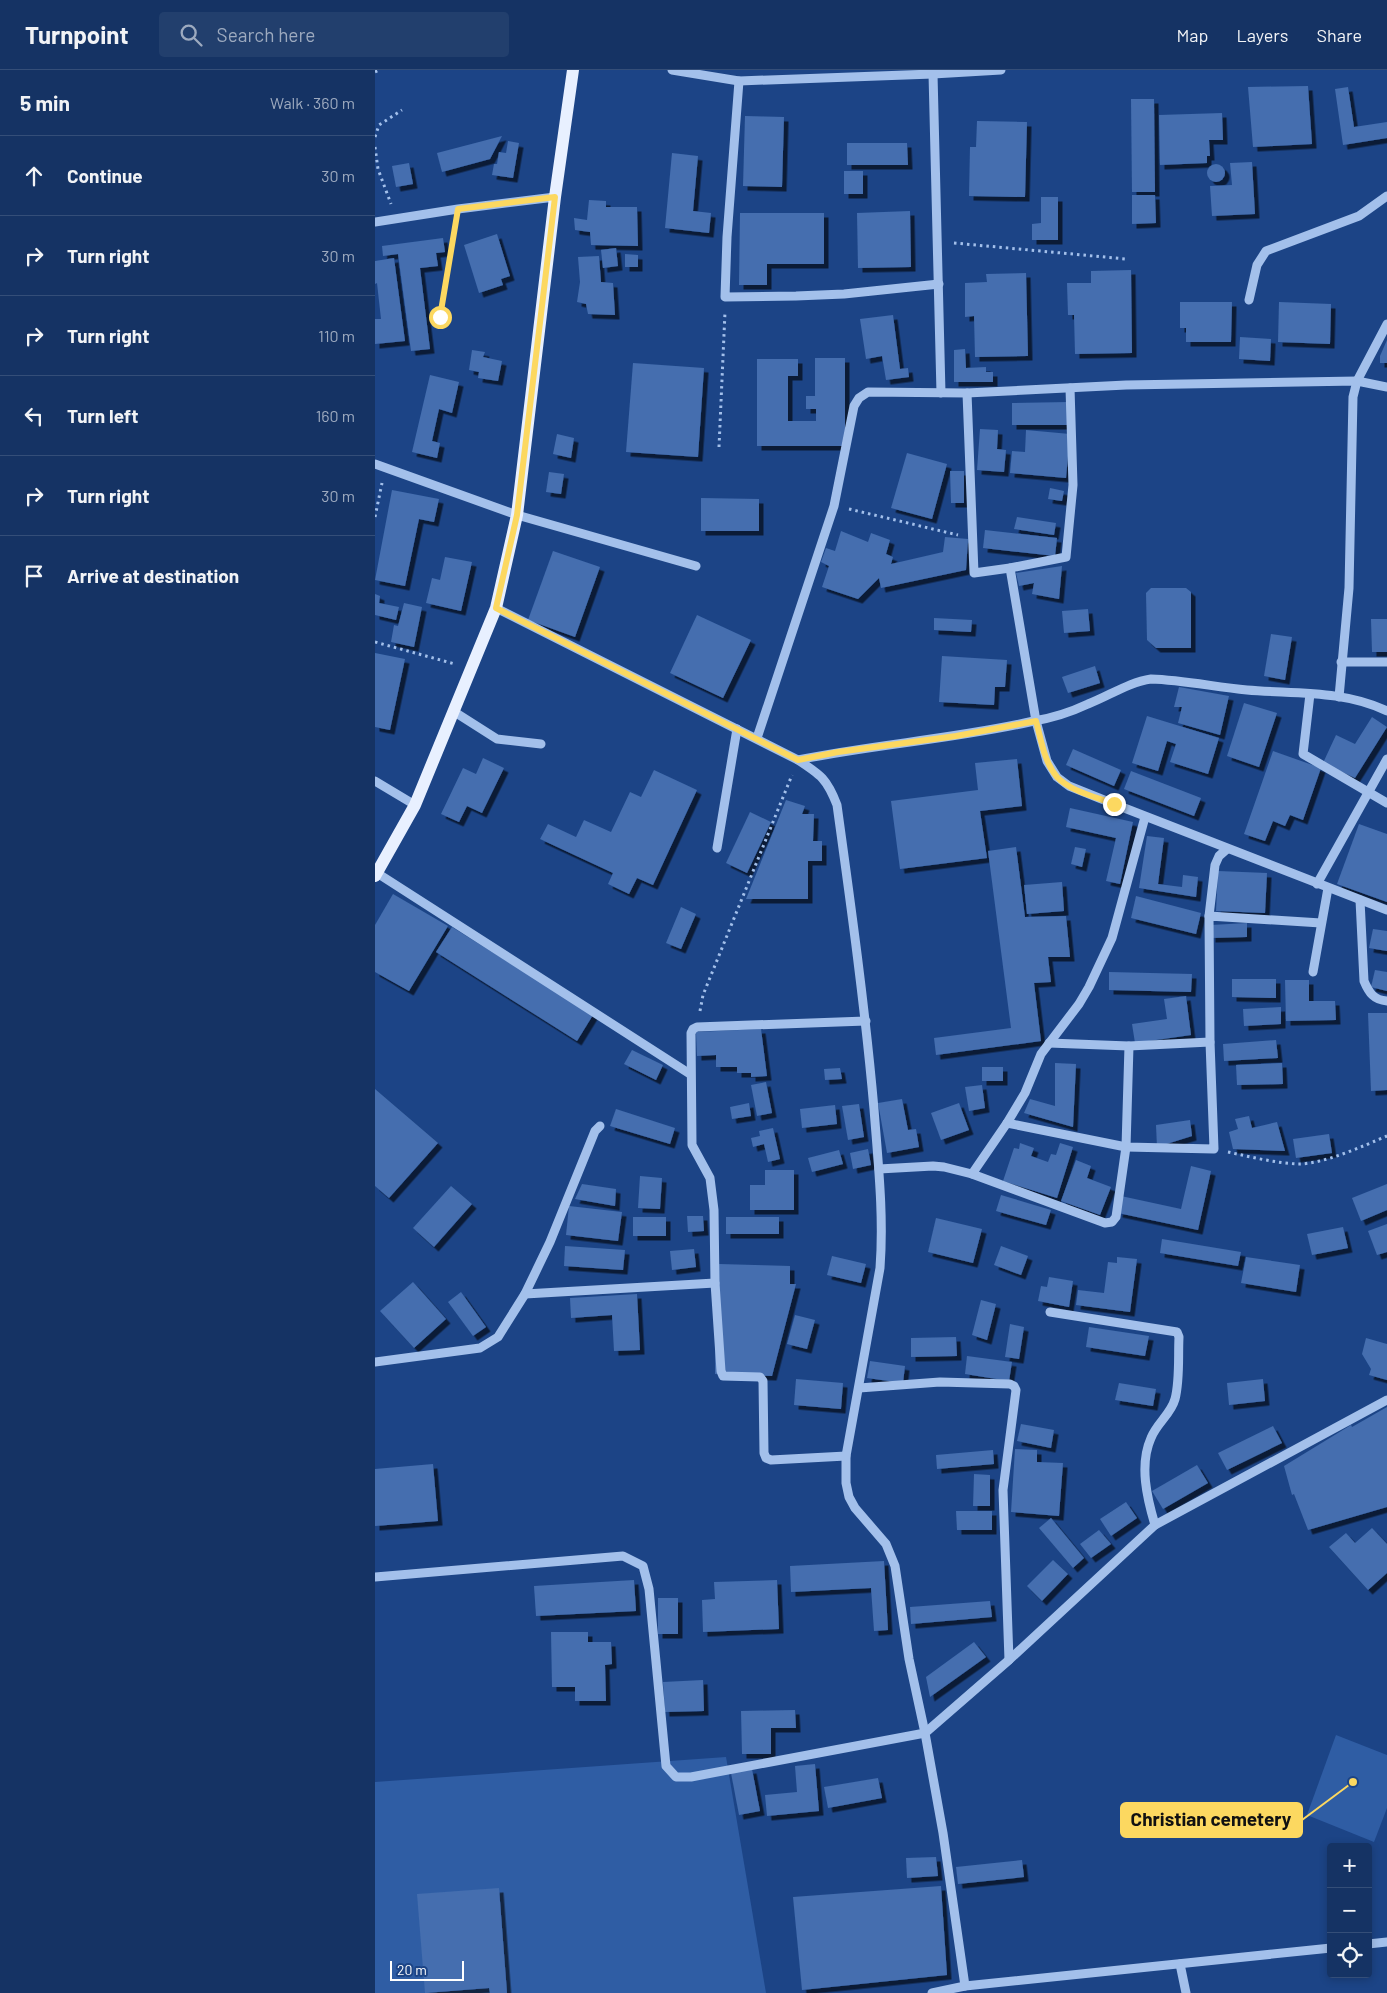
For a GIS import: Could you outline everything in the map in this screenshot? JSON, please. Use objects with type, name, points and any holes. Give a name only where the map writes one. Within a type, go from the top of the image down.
[{"type":"main road","points":[[376,874],[415,805],[496,608],[517,515],[555,197],[573,70]]},
{"type":"street","points":[[672,70],[739,81],[1001,70]]},
{"type":"street","points":[[933,74],[941,393]]},
{"type":"street","points":[[739,81],[727,237],[725,297],[825,295],[939,284]]},
{"type":"street","points":[[1249,300],[1257,265],[1266,251],[1359,216],[1387,196]]},
{"type":"street","points":[[375,222],[555,197]]},
{"type":"street","points":[[1339,697],[1349,588],[1353,397],[1357,381],[1387,324]]},
{"type":"street","points":[[757,738],[834,506],[854,406],[859,398],[868,392],[967,393],[1070,388],[1357,381],[1387,387]]},
{"type":"street","points":[[967,393],[974,573],[1066,557],[1073,485],[1070,388]]},
{"type":"street","points":[[375,464],[517,515],[696,566]]},
{"type":"street","points":[[1010,568],[1036,721],[1047,761],[1057,777],[1069,786],[1387,910]]},
{"type":"street","points":[[496,608],[798,760],[820,774],[830,786],[837,805],[866,1021],[879,1169],[882,1244],[880,1268],[846,1456],[846,1483],[849,1497],[855,1508],[886,1544],[895,1566],[909,1659],[925,1733],[943,1833],[965,1986]]},
{"type":"street","points":[[1341,662],[1387,662]]},
{"type":"street","points":[[798,760],[838,752],[956,736],[1036,721],[1085,706],[1138,681],[1151,679],[1247,690],[1339,697],[1371,703],[1387,711]]},
{"type":"street","points":[[1310,694],[1303,754],[1387,803]]},
{"type":"street","points":[[453,711],[497,739],[541,744]]},
{"type":"street","points":[[717,848],[737,729]]},
{"type":"street","points":[[1317,884],[1387,758]]},
{"type":"street","points":[[375,780],[415,805]]},
{"type":"street","points":[[971,1174],[1025,1094],[1041,1054],[1079,1004],[1112,938],[1145,816]]},
{"type":"street","points":[[1007,1123],[1126,1148],[1213,1149],[1209,916],[1215,865],[1219,856],[1227,849]]},
{"type":"street","points":[[376,874],[690,1074]]},
{"type":"street","points":[[1313,972],[1328,888]]},
{"type":"street","points":[[1360,900],[1364,981],[1369,993],[1379,1000],[1387,1001]]},
{"type":"street","points":[[1209,916],[1321,923]]},
{"type":"street","points":[[846,1456],[771,1460],[766,1458],[764,1453],[763,1381],[760,1377],[723,1376],[721,1371],[715,1283],[714,1210],[710,1178],[691,1145],[690,1074],[693,1029],[697,1027],[866,1021]]},
{"type":"street","points":[[1049,1043],[1129,1046],[1210,1042]]},
{"type":"street","points":[[879,1169],[933,1166],[971,1174],[1105,1223],[1112,1222],[1116,1217],[1126,1148],[1129,1046]]},
{"type":"street","points":[[375,1362],[480,1348],[498,1337],[525,1294],[550,1242],[595,1131],[600,1126]]},
{"type":"street","points":[[525,1294],[715,1283]]},
{"type":"street","points":[[1050,1312],[1177,1332],[1179,1337],[1175,1398],[1172,1408],[1151,1437],[1146,1458],[1147,1493],[1155,1525]]},
{"type":"street","points":[[859,1388],[941,1382],[1010,1384],[1014,1386],[1016,1390],[1003,1490],[1009,1660]]},
{"type":"street","points":[[375,1576],[623,1556],[643,1566],[649,1589],[666,1766],[676,1777],[691,1777],[925,1733],[1009,1660],[1155,1525],[1387,1400]]},
{"type":"street","points":[[1372,1944],[1387,1942]]},
{"type":"street","points":[[932,1993],[965,1986],[1327,1948]]},
{"type":"street","points":[[1180,1964],[1187,1993]]},
{"type":"path","points":[[375,72],[379,70]]},
{"type":"path","points":[[375,137],[379,125],[402,110]]},
{"type":"path","points":[[375,147],[378,168],[396,218]]},
{"type":"path","points":[[440,317],[458,209]]},
{"type":"path","points":[[936,241],[1126,259]]},
{"type":"path","points":[[719,447],[725,297]]},
{"type":"path","points":[[375,517],[386,467]]},
{"type":"path","points":[[834,506],[973,538]]},
{"type":"path","points":[[375,642],[472,669]]},
{"type":"path","points":[[693,1029],[703,995],[798,760]]},
{"type":"path","points":[[1213,1149],[1258,1159],[1299,1164],[1341,1155],[1387,1136]]},
{"type":"shaded area","points":[[1336,1735],[1387,1755],[1387,1808],[1374,1842],[1307,1815]]},
{"type":"shaded area","points":[[726,1757],[766,1993],[375,1993],[375,1782]]},
{"type":"building","points":[[1308,86],[1312,144],[1253,147],[1248,87]]},
{"type":"building","points":[[1348,87],[1354,127],[1387,122],[1387,138],[1343,145],[1335,89]]},
{"type":"building","points":[[1131,99],[1154,99],[1155,192],[1132,192]]},
{"type":"building","points":[[1222,113],[1223,140],[1209,140],[1210,156],[1207,156],[1207,163],[1160,165],[1159,115]]},
{"type":"building","points":[[745,116],[784,117],[782,187],[743,186]]},
{"type":"building","points":[[977,121],[1027,122],[1025,197],[969,196],[970,147],[976,147]]},
{"type":"building","points":[[502,136],[490,159],[442,172],[437,153]]},
{"type":"building","points":[[508,141],[519,143],[513,178],[492,175],[494,164],[497,164],[499,152],[506,153]]},
{"type":"building","points":[[847,143],[907,143],[908,165],[847,165]]},
{"type":"building","points":[[672,153],[698,156],[693,211],[711,213],[709,233],[665,228]]},
{"type":"building","points":[[1252,162],[1255,214],[1212,216],[1210,186],[1232,185],[1230,163]]},
{"type":"building","points":[[409,163],[413,184],[396,187],[392,166]]},
{"type":"building","points":[[1216,164],[1222,167],[1225,173],[1222,179],[1216,182],[1210,179],[1207,173],[1210,167]]},
{"type":"building","points":[[844,171],[863,171],[863,194],[844,194]]},
{"type":"building","points":[[1132,195],[1155,195],[1156,223],[1132,224]]},
{"type":"building","points":[[1041,197],[1058,197],[1058,240],[1032,240],[1032,224],[1041,223]]},
{"type":"building","points":[[589,200],[606,201],[606,207],[637,207],[638,246],[591,245],[590,232],[575,230],[574,218],[587,220]]},
{"type":"building","points":[[910,211],[911,267],[858,268],[857,213]]},
{"type":"building","points":[[740,213],[824,213],[824,264],[767,264],[767,285],[739,285]]},
{"type":"building","points":[[497,234],[510,276],[501,279],[503,285],[479,293],[464,245]]},
{"type":"building","points":[[443,238],[445,252],[436,253],[438,266],[420,268],[430,349],[411,351],[398,254],[383,256],[382,246]]},
{"type":"building","points":[[616,248],[618,266],[603,268],[601,250]]},
{"type":"building","points":[[625,254],[638,255],[638,267],[625,267]]},
{"type":"building","points":[[599,256],[601,282],[613,283],[615,315],[588,314],[586,304],[577,302],[580,282],[578,257]]},
{"type":"building","points":[[394,258],[405,341],[375,344],[375,319],[381,319],[377,283],[375,284],[375,261]]},
{"type":"building","points":[[1131,270],[1132,353],[1075,354],[1074,315],[1068,315],[1067,283],[1091,283],[1091,271]]},
{"type":"building","points":[[1026,273],[1028,356],[975,357],[974,316],[965,317],[965,283],[987,282],[986,274]]},
{"type":"building","points":[[1180,302],[1232,302],[1231,342],[1186,342],[1186,328],[1180,328]]},
{"type":"building","points":[[1279,302],[1331,304],[1330,344],[1278,342]]},
{"type":"building","points":[[893,315],[900,369],[908,368],[909,377],[886,380],[882,356],[866,359],[860,319]]},
{"type":"building","points":[[1240,337],[1271,339],[1270,361],[1239,359]]},
{"type":"building","points":[[1387,340],[1387,363],[1380,363],[1380,356]]},
{"type":"building","points":[[965,349],[966,368],[986,367],[986,372],[993,372],[993,382],[954,382],[954,350]]},
{"type":"building","points":[[472,350],[485,352],[483,357],[502,361],[498,381],[478,378],[479,372],[469,370]]},
{"type":"building","points":[[815,358],[845,358],[845,446],[757,446],[757,359],[798,359],[798,376],[788,376],[788,421],[816,421],[816,409],[806,409],[806,396],[815,396]]},
{"type":"building","points":[[633,363],[704,368],[698,457],[626,452]]},
{"type":"building","points":[[430,375],[459,382],[452,413],[439,409],[432,441],[440,443],[437,458],[412,452]]},
{"type":"building","points":[[1069,402],[1069,425],[1012,425],[1012,403]]},
{"type":"building","points":[[980,429],[998,430],[997,449],[1006,450],[1004,472],[977,470]]},
{"type":"building","points":[[1026,430],[1070,434],[1066,478],[1010,473],[1012,451],[1025,452]]},
{"type":"building","points":[[557,434],[574,438],[571,458],[553,454]]},
{"type":"building","points":[[907,453],[947,464],[932,519],[891,508]]},
{"type":"building","points":[[950,471],[964,471],[964,503],[951,503]]},
{"type":"building","points":[[549,472],[564,474],[561,494],[546,492]]},
{"type":"building","points":[[1050,488],[1064,491],[1062,501],[1048,499]]},
{"type":"building","points":[[392,490],[439,499],[434,522],[419,519],[405,586],[375,580]]},
{"type":"building","points":[[701,498],[759,499],[759,531],[701,531]]},
{"type":"building","points":[[1017,517],[1056,523],[1054,535],[1014,529]]},
{"type":"building","points":[[985,530],[1057,538],[1055,556],[983,548]]},
{"type":"building","points":[[841,531],[868,542],[871,533],[890,540],[886,554],[893,557],[891,564],[943,552],[945,537],[968,539],[966,570],[881,588],[879,578],[858,599],[822,587],[829,566],[821,562],[826,548],[835,551]]},
{"type":"building","points":[[553,551],[600,567],[575,637],[528,620]]},
{"type":"building","points":[[445,557],[472,562],[461,611],[426,603],[432,578],[440,580]]},
{"type":"building","points":[[1062,566],[1059,599],[1032,594],[1034,583],[1019,586],[1016,573]]},
{"type":"building","points":[[1151,588],[1186,588],[1191,592],[1191,648],[1156,648],[1147,640],[1146,593]]},
{"type":"building","points":[[375,594],[380,596],[379,603],[399,607],[396,620],[375,615]]},
{"type":"building","points":[[404,603],[422,607],[414,647],[391,642],[394,625],[398,626]]},
{"type":"building","points":[[1088,609],[1090,631],[1064,633],[1062,611]]},
{"type":"building","points":[[697,615],[751,640],[723,698],[670,673]]},
{"type":"building","points":[[934,618],[972,620],[971,632],[934,630]]},
{"type":"building","points":[[1371,619],[1387,619],[1387,652],[1372,652]]},
{"type":"building","points":[[1271,634],[1292,637],[1285,680],[1264,676]]},
{"type":"building","points":[[375,653],[405,659],[390,730],[375,727]]},
{"type":"building","points":[[942,656],[1007,660],[1005,687],[995,687],[994,705],[939,702]]},
{"type":"building","points":[[1095,666],[1100,683],[1068,693],[1062,677]]},
{"type":"building","points":[[1179,687],[1229,696],[1220,735],[1178,723],[1182,707],[1174,707]]},
{"type":"building","points":[[1244,703],[1277,713],[1259,767],[1227,756]]},
{"type":"building","points":[[1147,716],[1219,738],[1208,774],[1170,762],[1176,744],[1167,741],[1158,771],[1132,763]]},
{"type":"building","points":[[1372,717],[1387,727],[1355,778],[1323,763],[1336,735],[1355,744]]},
{"type":"building","points":[[1073,749],[1121,770],[1114,786],[1066,765]]},
{"type":"building","points":[[1273,751],[1321,768],[1303,820],[1290,815],[1285,826],[1273,821],[1265,841],[1244,834]]},
{"type":"building","points":[[483,758],[504,768],[482,813],[467,806],[459,822],[441,814],[463,768],[476,774]]},
{"type":"building","points":[[1017,759],[1022,806],[980,811],[987,858],[900,869],[891,801],[978,790],[975,763]]},
{"type":"building","points":[[654,770],[697,790],[653,885],[637,878],[629,894],[608,884],[613,873],[540,839],[548,824],[576,837],[584,820],[611,832],[630,792],[641,797]]},
{"type":"building","points":[[1131,771],[1201,798],[1194,816],[1124,789]]},
{"type":"building","points":[[786,800],[805,806],[802,814],[814,814],[813,841],[822,841],[822,861],[808,861],[808,899],[746,899]]},
{"type":"building","points":[[1070,808],[1133,822],[1120,884],[1106,881],[1116,838],[1066,827]]},
{"type":"building","points":[[750,812],[771,822],[747,873],[726,863]]},
{"type":"building","points":[[1359,824],[1387,834],[1387,902],[1337,884]]},
{"type":"building","points":[[1147,836],[1164,838],[1158,884],[1182,887],[1183,875],[1198,877],[1196,897],[1139,888]]},
{"type":"building","points":[[1016,847],[1025,917],[1066,916],[1070,957],[1048,957],[1051,982],[1034,983],[1041,1041],[936,1055],[934,1038],[1011,1028],[988,851]]},
{"type":"building","points":[[1075,847],[1086,849],[1082,867],[1071,864]]},
{"type":"building","points":[[1218,871],[1267,873],[1265,913],[1216,911]]},
{"type":"building","points":[[1062,882],[1064,911],[1027,914],[1024,885]]},
{"type":"building","points":[[393,894],[448,926],[409,991],[375,972],[375,925]]},
{"type":"building","points":[[1136,896],[1201,913],[1196,934],[1131,918]]},
{"type":"building","points":[[681,907],[696,914],[681,949],[666,943]]},
{"type":"building","points":[[1247,923],[1247,937],[1211,938],[1211,925]]},
{"type":"building","points":[[452,927],[593,1015],[577,1041],[436,952]]},
{"type":"building","points":[[1373,929],[1387,931],[1387,951],[1369,948]]},
{"type":"building","points":[[1375,970],[1387,972],[1387,991],[1371,987]]},
{"type":"building","points":[[1109,972],[1192,974],[1191,992],[1109,990]]},
{"type":"building","points":[[1232,979],[1276,979],[1276,998],[1232,997]]},
{"type":"building","points":[[1285,980],[1309,980],[1309,1001],[1335,1001],[1336,1020],[1286,1021]]},
{"type":"building","points":[[1186,996],[1191,1035],[1135,1043],[1132,1024],[1167,1019],[1164,999]]},
{"type":"building","points":[[1281,1007],[1281,1024],[1244,1026],[1243,1009]]},
{"type":"building","points":[[1368,1013],[1387,1013],[1387,1090],[1371,1091]]},
{"type":"building","points":[[761,1029],[767,1076],[751,1077],[751,1073],[737,1073],[737,1067],[716,1067],[716,1055],[697,1056],[696,1032]]},
{"type":"building","points":[[1276,1040],[1278,1058],[1224,1061],[1223,1044]]},
{"type":"building","points":[[632,1050],[663,1065],[656,1080],[624,1064]]},
{"type":"building","points":[[1055,1063],[1076,1064],[1073,1127],[1024,1113],[1030,1099],[1055,1106]]},
{"type":"building","points":[[1282,1063],[1283,1084],[1237,1085],[1236,1065]]},
{"type":"building","points":[[982,1067],[1003,1067],[1003,1081],[982,1081]]},
{"type":"building","points":[[840,1068],[842,1079],[825,1080],[824,1069]]},
{"type":"building","points":[[766,1082],[772,1113],[757,1116],[751,1085]]},
{"type":"building","points":[[982,1085],[985,1108],[969,1111],[965,1087]]},
{"type":"building","points":[[375,1089],[438,1143],[389,1198],[375,1186]]},
{"type":"building","points":[[902,1099],[908,1130],[916,1129],[919,1147],[887,1153],[878,1103]]},
{"type":"building","points":[[749,1103],[751,1116],[732,1119],[730,1107]]},
{"type":"building","points":[[959,1103],[969,1130],[941,1140],[931,1113]]},
{"type":"building","points":[[859,1104],[864,1137],[848,1140],[842,1106]]},
{"type":"building","points":[[835,1105],[837,1124],[802,1128],[800,1109]]},
{"type":"building","points":[[616,1109],[675,1128],[670,1144],[610,1126]]},
{"type":"building","points":[[1249,1116],[1252,1128],[1277,1122],[1285,1151],[1233,1149],[1229,1132],[1238,1129],[1235,1119]]},
{"type":"building","points":[[1190,1120],[1192,1136],[1157,1147],[1156,1125]]},
{"type":"building","points":[[773,1128],[780,1159],[768,1162],[764,1144],[753,1147],[751,1138],[760,1136],[759,1131]]},
{"type":"building","points":[[1329,1134],[1332,1153],[1296,1158],[1293,1139]]},
{"type":"building","points":[[1020,1143],[1034,1148],[1031,1156],[1048,1162],[1051,1154],[1056,1155],[1060,1143],[1073,1147],[1057,1198],[1003,1181],[1014,1148],[1019,1149]]},
{"type":"building","points":[[868,1149],[871,1165],[853,1169],[850,1153]]},
{"type":"building","points":[[839,1150],[843,1164],[812,1172],[808,1158]]},
{"type":"building","points":[[1076,1160],[1091,1166],[1087,1178],[1111,1187],[1100,1215],[1061,1201]]},
{"type":"building","points":[[1191,1166],[1211,1171],[1198,1230],[1118,1213],[1121,1196],[1181,1209]]},
{"type":"building","points":[[765,1170],[794,1170],[794,1210],[750,1210],[750,1185],[765,1185]]},
{"type":"building","points":[[640,1176],[662,1178],[660,1209],[638,1208]]},
{"type":"building","points":[[582,1184],[616,1189],[615,1206],[575,1199]]},
{"type":"building","points":[[1387,1184],[1387,1210],[1361,1221],[1352,1198]]},
{"type":"building","points":[[451,1186],[472,1204],[434,1247],[413,1228]]},
{"type":"building","points":[[1001,1195],[1051,1210],[1046,1225],[996,1211]]},
{"type":"building","points":[[569,1206],[622,1212],[618,1241],[566,1235]]},
{"type":"building","points":[[687,1216],[703,1216],[704,1231],[688,1232]]},
{"type":"building","points":[[633,1217],[666,1217],[666,1236],[633,1236]]},
{"type":"building","points":[[726,1217],[779,1217],[779,1234],[726,1234]]},
{"type":"building","points":[[936,1218],[982,1229],[973,1263],[928,1252]]},
{"type":"building","points":[[1387,1224],[1387,1252],[1377,1255],[1368,1231]]},
{"type":"building","points":[[1343,1227],[1348,1248],[1312,1255],[1307,1234]]},
{"type":"building","points":[[1162,1239],[1241,1252],[1238,1266],[1160,1253]]},
{"type":"building","points":[[565,1246],[625,1250],[623,1270],[564,1266]]},
{"type":"building","points":[[1001,1246],[1028,1256],[1021,1275],[994,1265]]},
{"type":"building","points":[[694,1249],[696,1267],[672,1270],[670,1251]]},
{"type":"building","points":[[832,1256],[866,1264],[861,1283],[827,1275]]},
{"type":"building","points":[[1117,1257],[1137,1259],[1130,1312],[1076,1305],[1078,1290],[1104,1293],[1108,1262],[1117,1263]]},
{"type":"building","points":[[1246,1257],[1300,1265],[1296,1292],[1241,1283]]},
{"type":"building","points":[[719,1264],[790,1266],[790,1284],[796,1284],[772,1376],[715,1374],[715,1283]]},
{"type":"building","points":[[1049,1277],[1073,1281],[1069,1307],[1038,1301],[1041,1286],[1047,1287]]},
{"type":"building","points":[[413,1282],[446,1319],[414,1348],[380,1311]]},
{"type":"building","points":[[461,1292],[486,1327],[473,1336],[448,1302]]},
{"type":"building","points":[[637,1294],[640,1350],[614,1351],[612,1315],[571,1318],[570,1298]]},
{"type":"building","points":[[981,1300],[996,1304],[987,1340],[972,1335]]},
{"type":"building","points":[[795,1315],[815,1320],[807,1349],[787,1344]]},
{"type":"building","points":[[1010,1324],[1024,1327],[1019,1359],[1005,1357]]},
{"type":"building","points":[[1089,1327],[1149,1336],[1145,1356],[1086,1347]]},
{"type":"building","points":[[956,1337],[957,1356],[911,1357],[911,1338]]},
{"type":"building","points":[[1366,1338],[1387,1344],[1387,1380],[1369,1375],[1371,1369],[1362,1354]]},
{"type":"building","points":[[967,1356],[1012,1362],[1009,1381],[965,1374]]},
{"type":"building","points":[[870,1361],[905,1366],[903,1383],[867,1378]]},
{"type":"building","points":[[796,1379],[843,1383],[841,1409],[794,1405]]},
{"type":"building","points":[[1263,1379],[1265,1401],[1229,1405],[1227,1383]]},
{"type":"building","points":[[1119,1383],[1156,1389],[1153,1406],[1115,1400]]},
{"type":"building","points":[[1387,1407],[1387,1507],[1308,1530],[1294,1494],[1292,1495],[1284,1466],[1351,1425],[1352,1427]]},
{"type":"building","points":[[1021,1424],[1054,1430],[1051,1448],[1017,1441]]},
{"type":"building","points":[[1273,1426],[1282,1443],[1227,1470],[1218,1453]]},
{"type":"building","points":[[1015,1449],[1037,1450],[1037,1462],[1063,1463],[1059,1516],[1011,1512]]},
{"type":"building","points":[[993,1450],[994,1464],[937,1469],[936,1455]]},
{"type":"building","points":[[433,1464],[438,1521],[375,1526],[375,1469]]},
{"type":"building","points":[[1197,1465],[1208,1483],[1163,1509],[1152,1491]]},
{"type":"building","points":[[974,1474],[990,1475],[990,1506],[973,1506]]},
{"type":"building","points":[[1126,1502],[1137,1518],[1111,1536],[1100,1519]]},
{"type":"building","points":[[956,1511],[992,1511],[992,1530],[957,1530]]},
{"type":"building","points":[[1051,1518],[1084,1558],[1073,1568],[1039,1528]]},
{"type":"building","points":[[1372,1528],[1387,1544],[1387,1573],[1368,1590],[1329,1547],[1346,1533],[1355,1543]]},
{"type":"building","points":[[1099,1530],[1111,1544],[1091,1558],[1080,1544]]},
{"type":"building","points":[[1053,1560],[1068,1574],[1042,1601],[1027,1586]]},
{"type":"building","points":[[884,1561],[888,1630],[874,1631],[871,1588],[791,1592],[790,1566]]},
{"type":"building","points":[[634,1580],[636,1611],[536,1616],[534,1586]]},
{"type":"building","points":[[777,1580],[779,1629],[703,1632],[702,1600],[715,1599],[714,1582]]},
{"type":"building","points":[[658,1598],[678,1598],[678,1634],[658,1634]]},
{"type":"building","points":[[990,1601],[992,1617],[911,1624],[910,1607]]},
{"type":"building","points":[[551,1632],[588,1632],[588,1642],[611,1642],[612,1664],[605,1665],[606,1701],[575,1701],[575,1687],[552,1687]]},
{"type":"building","points":[[974,1642],[986,1657],[930,1697],[926,1677]]},
{"type":"building","points":[[703,1680],[704,1711],[665,1712],[663,1682]]},
{"type":"building","points":[[795,1710],[796,1728],[771,1728],[771,1754],[742,1754],[741,1711]]},
{"type":"building","points":[[815,1764],[819,1811],[767,1816],[765,1795],[797,1792],[795,1766]]},
{"type":"building","points":[[752,1769],[760,1811],[739,1815],[731,1773]]},
{"type":"building","points":[[878,1778],[882,1798],[828,1808],[824,1787]]},
{"type":"building","points":[[936,1857],[938,1876],[907,1878],[906,1858]]},
{"type":"building","points":[[1022,1860],[1024,1877],[958,1884],[956,1867]]},
{"type":"building","points":[[941,1886],[947,1975],[802,1990],[793,1897]]},
{"type":"building","points":[[499,1888],[507,1993],[490,1993],[489,1988],[425,1993],[417,1894]]},
{"type":"place","name":"Christian cemetery","points":[[1353,1782]]},
{"type":"route","points":[[440,317],[458,209],[555,197],[517,515],[496,608],[798,760],[838,752],[956,736],[1036,721],[1047,761],[1057,777],[1069,786],[1114,804]]}]
